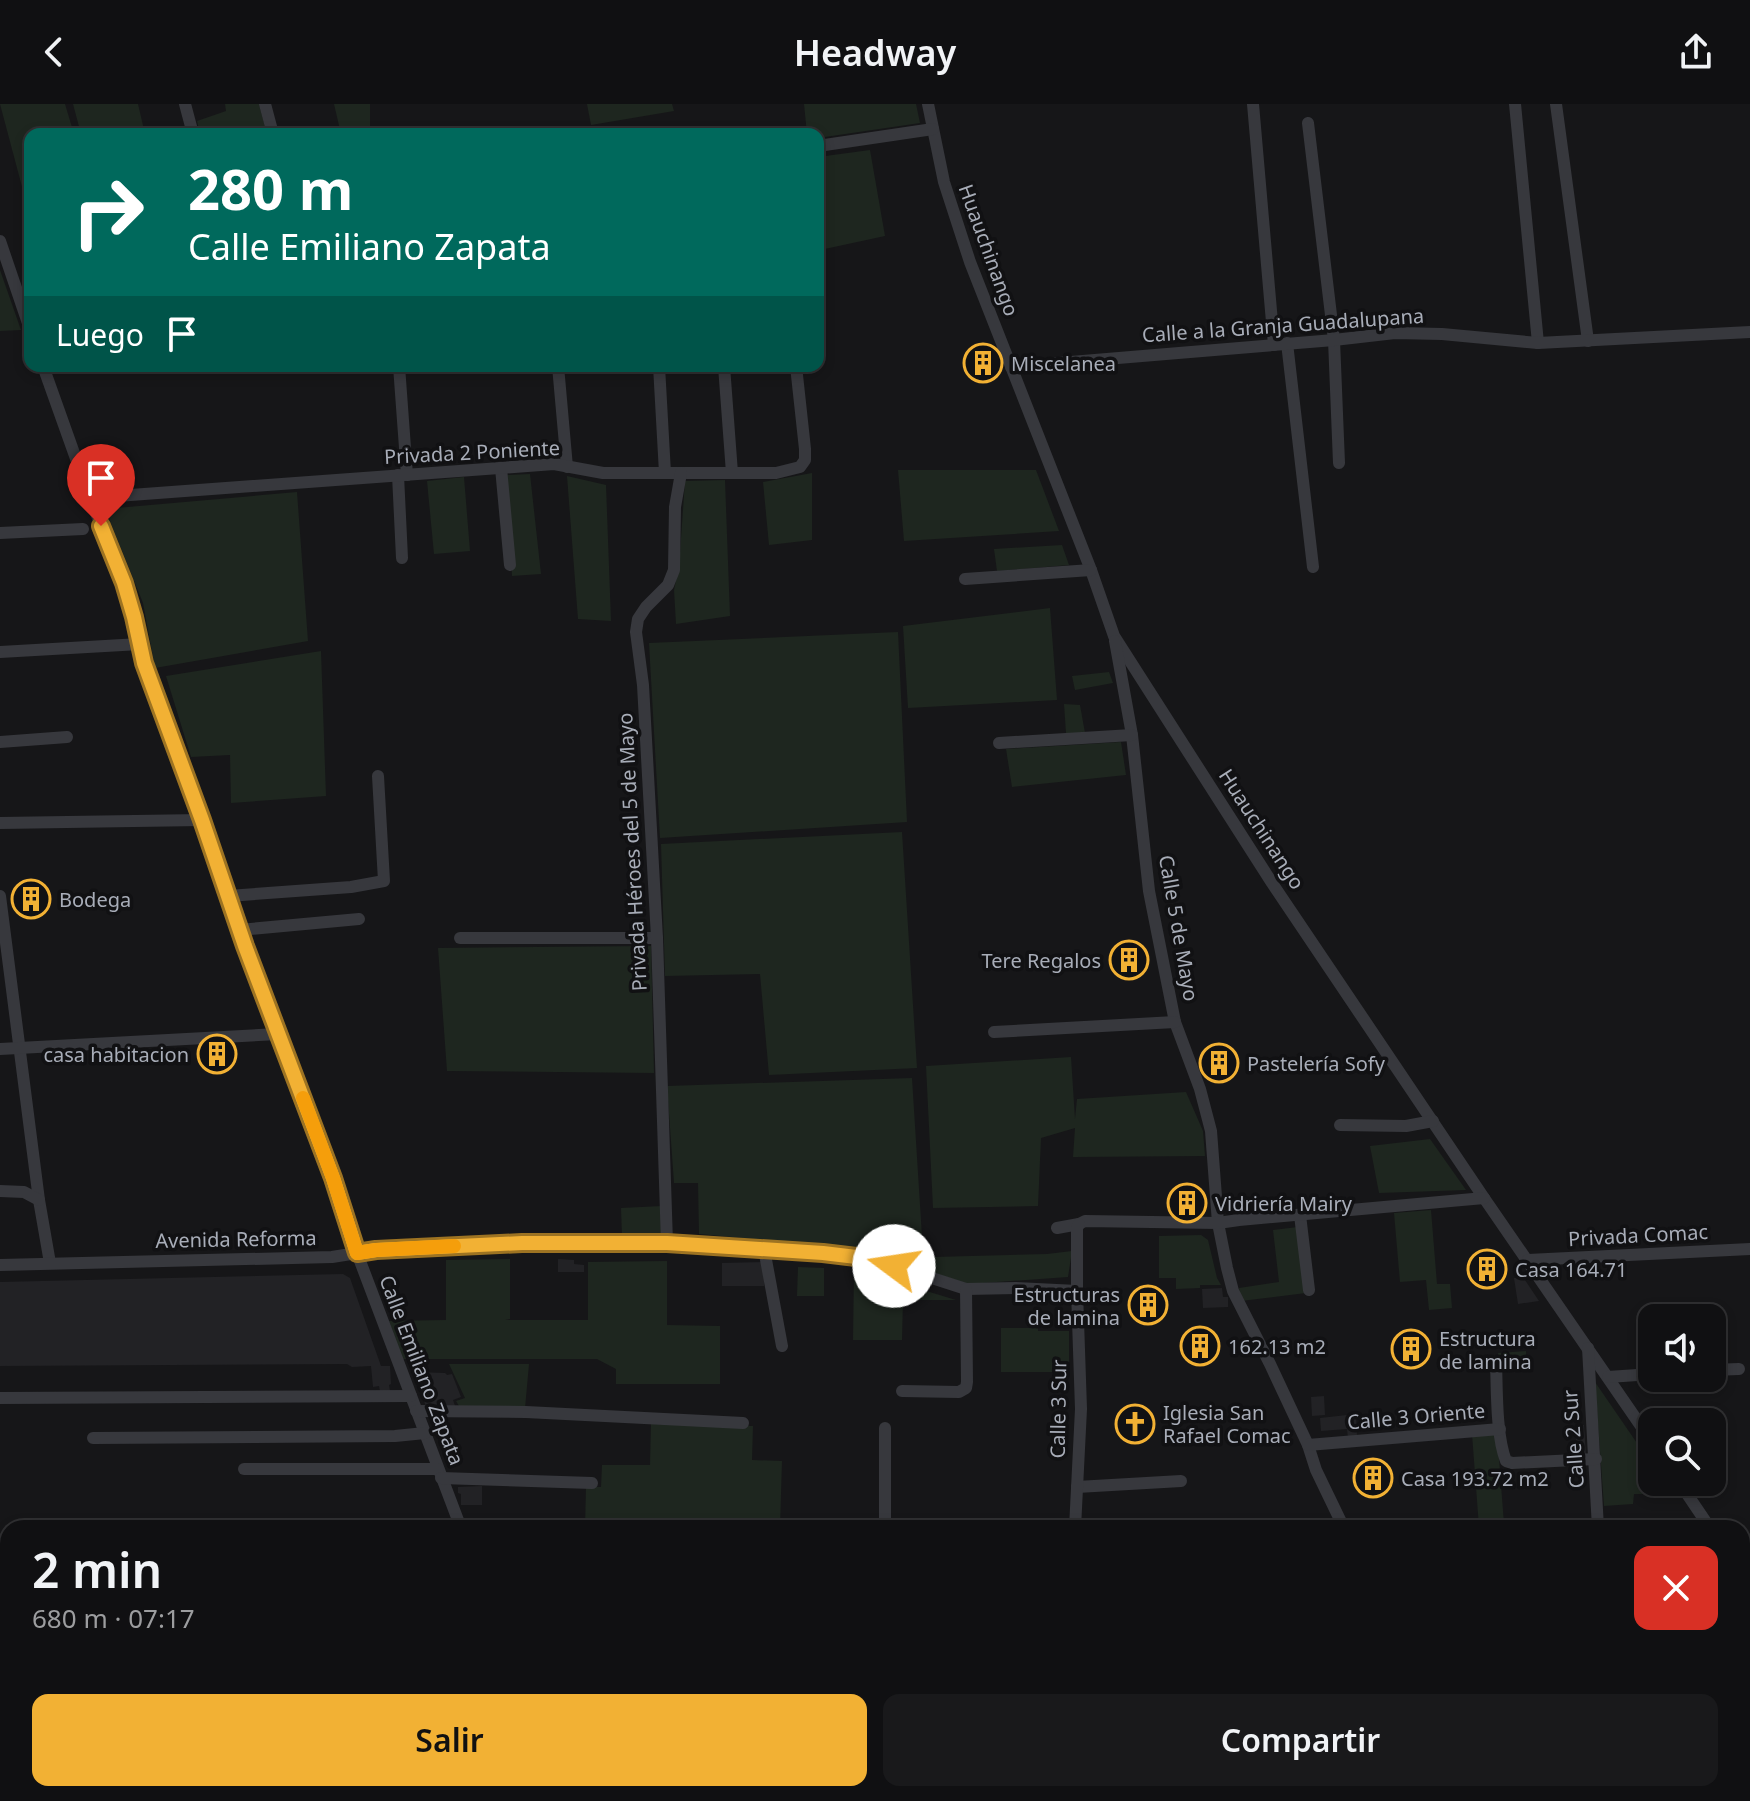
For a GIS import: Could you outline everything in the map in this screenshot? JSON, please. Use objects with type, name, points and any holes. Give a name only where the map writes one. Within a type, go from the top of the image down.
[{"type":"street","points":[[185,104],[191,128]]},
{"type":"street","points":[[265,104],[271,128]]},
{"type":"street","points":[[824,145],[933,129],[928,104]]},
{"type":"street","points":[[1253,104],[1280,344],[1313,567]]},
{"type":"street","points":[[1515,104],[1538,343]]},
{"type":"street","points":[[1556,104],[1588,341]]},
{"type":"street","points":[[1308,123],[1334,340],[1339,463]]},
{"type":"street","name":"Huauchinango","points":[[933,129],[944,182],[970,262],[1114,636],[1272,883],[1638,1421]]},
{"type":"street","points":[[0,241],[24,311]]},
{"type":"street","name":"Calle a la Granja Guadalupana","points":[[1011,367],[1395,333],[1538,343],[1750,332]]},
{"type":"street","name":"Calle Emiliano Zapata","points":[[45,372],[124,583],[144,663],[239,930],[458,1520]]},
{"type":"street","points":[[399,372],[402,558]]},
{"type":"street","points":[[559,372],[567,467]]},
{"type":"street","points":[[659,372],[665,473]]},
{"type":"street","points":[[724,372],[732,473]]},
{"type":"street","name":"Privada 2 Poniente","points":[[90,498],[554,464],[603,473],[776,473],[800,467],[805,460],[797,372]]},
{"type":"street","points":[[501,468],[510,565]]},
{"type":"street","name":"Privada Héroes del 5 de Mayo","points":[[667,1243],[657,938],[643,685],[636,632],[638,619],[668,585],[674,570],[675,507],[681,473]]},
{"type":"street","points":[[0,533],[83,529]]},
{"type":"street","points":[[965,579],[1091,570]]},
{"type":"street","name":"Calle 5 de Mayo","points":[[1114,636],[1132,735],[1149,891],[1175,1022],[1200,1089],[1211,1131],[1218,1223],[1233,1291],[1308,1445],[1316,1470],[1340,1520]]},
{"type":"street","points":[[0,652],[140,644]]},
{"type":"street","points":[[999,743],[1132,735]]},
{"type":"street","points":[[0,742],[67,737]]},
{"type":"street","points":[[228,896],[351,887],[384,881],[378,776]]},
{"type":"street","points":[[0,823],[202,820]]},
{"type":"street","points":[[0,896],[4,961],[20,1048],[50,1263]]},
{"type":"street","points":[[239,930],[359,919]]},
{"type":"street","points":[[460,938],[657,938]]},
{"type":"street","points":[[994,1032],[1175,1022]]},
{"type":"street","points":[[0,1049],[278,1034]]},
{"type":"street","points":[[1340,1125],[1406,1126],[1433,1121]]},
{"type":"street","points":[[0,1191],[24,1192],[39,1200]]},
{"type":"street","points":[[1057,1228],[1085,1221],[1218,1223],[1484,1198]]},
{"type":"street","points":[[1300,1215],[1309,1290]]},
{"type":"street","points":[[1077,1291],[1079,1224]]},
{"type":"street","name":"Avenida Reforma","points":[[0,1265],[332,1257],[376,1250],[522,1243],[667,1243],[873,1259],[966,1289],[1077,1291]]},
{"type":"street","points":[[764,1249],[782,1346]]},
{"type":"street","name":"Privada Comac","points":[[1528,1260],[1750,1249]]},
{"type":"street","points":[[902,1391],[959,1392],[966,1388],[966,1289]]},
{"type":"street","name":"Calle 3 Sur","points":[[1075,1520],[1081,1409],[1077,1291]]},
{"type":"street","name":"Calle 2 Sur","points":[[1588,1348],[1598,1520]]},
{"type":"street","points":[[1496,1361],[1500,1429]]},
{"type":"street","points":[[1726,1369],[1739,1369]]},
{"type":"street","points":[[1608,1377],[1638,1375]]},
{"type":"street","points":[[0,1398],[411,1396]]},
{"type":"street","points":[[416,1411],[526,1412],[743,1423]]},
{"type":"street","points":[[885,1428],[885,1520]]},
{"type":"street","name":"Calle 3 Oriente","points":[[1308,1445],[1500,1429],[1504,1457],[1512,1463],[1596,1459]]},
{"type":"street","points":[[93,1438],[395,1436],[425,1433]]},
{"type":"street","points":[[244,1469],[440,1473],[592,1483]]},
{"type":"street","points":[[1077,1487],[1181,1481]]},
{"type":"street","points":[[1688,1496],[1705,1520]]},
{"type":"shaded area","points":[[0,104],[65,104],[72,128],[24,128],[24,194]]},
{"type":"shaded area","points":[[73,104],[138,104],[144,128],[79,128]]},
{"type":"shaded area","points":[[225,104],[259,104],[265,128],[199,128],[197,121],[226,111]]},
{"type":"shaded area","points":[[334,104],[370,104],[370,128],[340,128]]},
{"type":"shaded area","points":[[587,104],[672,104],[674,111],[591,125]]},
{"type":"shaded area","points":[[804,104],[916,104],[920,123],[824,137],[824,128],[806,128]]},
{"type":"shaded area","points":[[870,150],[885,236],[824,249],[824,156]]},
{"type":"shaded area","points":[[0,270],[21,330],[0,331]]},
{"type":"shaded area","points":[[898,470],[1036,470],[1059,531],[904,541]]},
{"type":"shaded area","points":[[812,473],[812,540],[769,545],[763,482]]},
{"type":"shaded area","points":[[530,474],[541,574],[512,576],[507,475]]},
{"type":"shaded area","points":[[567,476],[606,485],[611,621],[578,619]]},
{"type":"shaded area","points":[[464,477],[470,551],[434,554],[427,481]]},
{"type":"shaded area","points":[[725,480],[730,616],[676,624],[674,590],[679,567],[685,481]]},
{"type":"shaded area","points":[[297,492],[308,641],[155,668],[143,603],[105,509]]},
{"type":"shaded area","points":[[1062,545],[1069,565],[997,571],[994,549]]},
{"type":"shaded area","points":[[1050,608],[1057,700],[908,708],[903,626]]},
{"type":"shaded area","points":[[898,632],[907,822],[660,838],[649,643]]},
{"type":"shaded area","points":[[321,651],[326,796],[231,803],[230,755],[191,757],[166,676]]},
{"type":"shaded area","points":[[1109,672],[1113,683],[1075,690],[1072,676]]},
{"type":"shaded area","points":[[1064,704],[1080,705],[1085,733],[1066,733]]},
{"type":"shaded area","points":[[1121,742],[1126,775],[1012,787],[1006,749]]},
{"type":"shaded area","points":[[902,832],[917,1068],[769,1075],[760,974],[665,976],[661,844]]},
{"type":"shaded area","points":[[651,946],[654,1073],[447,1071],[438,948]]},
{"type":"shaded area","points":[[1071,1057],[1075,1119],[1077,1099],[1186,1092],[1203,1131],[1205,1156],[1073,1157],[1075,1128],[1041,1138],[1038,1206],[933,1208],[926,1066]]},
{"type":"shaded area","points":[[912,1078],[924,1268],[881,1251],[699,1234],[698,1183],[674,1183],[667,1086]]},
{"type":"shaded area","points":[[1430,1139],[1466,1190],[1379,1193],[1370,1146]]},
{"type":"shaded area","points":[[662,1206],[663,1239],[622,1237],[621,1208]]},
{"type":"shaded area","points":[[1431,1210],[1437,1284],[1450,1284],[1452,1308],[1429,1310],[1426,1280],[1400,1282],[1394,1213]]},
{"type":"shaded area","points":[[1298,1227],[1306,1293],[1241,1301],[1239,1288],[1279,1282],[1273,1230]]},
{"type":"shaded area","points":[[1201,1235],[1208,1240],[1221,1285],[1176,1289],[1176,1278],[1159,1278],[1159,1236]]},
{"type":"shaded area","points":[[1072,1251],[1068,1277],[969,1284],[934,1273],[934,1257]]},
{"type":"shaded area","points":[[510,1259],[510,1319],[505,1320],[588,1320],[588,1262],[667,1261],[667,1325],[720,1326],[720,1384],[616,1384],[616,1369],[597,1359],[402,1359],[389,1321],[446,1320],[446,1260]]},
{"type":"shaded area","points":[[558,1259],[574,1260],[574,1264],[584,1265],[584,1272],[558,1272]]},
{"type":"shaded area","points":[[764,1262],[764,1286],[722,1286],[722,1263]]},
{"type":"shaded area","points":[[798,1267],[824,1268],[824,1296],[797,1296]]},
{"type":"shaded area","points":[[854,1269],[956,1300],[903,1300],[902,1340],[853,1340]]},
{"type":"shaded area","points":[[343,1274],[350,1278],[381,1366],[390,1366],[390,1391],[373,1387],[371,1366],[352,1367],[347,1364],[0,1366],[0,1282]]},
{"type":"shaded area","points":[[1523,1277],[1539,1301],[1518,1304],[1514,1278]]},
{"type":"shaded area","points":[[1222,1288],[1223,1297],[1228,1297],[1228,1307],[1203,1308],[1202,1289]]},
{"type":"shaded area","points":[[1001,1328],[1069,1331],[1069,1372],[1001,1372]]},
{"type":"shaded area","points":[[1526,1351],[1527,1368],[1518,1369],[1517,1365],[1499,1367],[1498,1353]]},
{"type":"shaded area","points":[[449,1364],[529,1364],[525,1408],[459,1406],[456,1401],[465,1398]]},
{"type":"shaded area","points":[[415,1372],[452,1374],[461,1397],[453,1400],[455,1406],[426,1407]]},
{"type":"shaded area","points":[[1595,1382],[1638,1445],[1638,1494],[1634,1494],[1633,1504],[1604,1506]]},
{"type":"shaded area","points":[[1324,1396],[1325,1415],[1312,1416],[1311,1397]]},
{"type":"shaded area","points":[[1356,1414],[1357,1437],[1348,1438],[1347,1429],[1321,1431],[1320,1418]]},
{"type":"shaded area","points":[[651,1424],[753,1426],[752,1460],[782,1461],[780,1520],[585,1520],[586,1487],[601,1487],[602,1465],[650,1465]]},
{"type":"shaded area","points":[[1575,1425],[1584,1425],[1586,1455],[1577,1456]]},
{"type":"shaded area","points":[[1497,1432],[1504,1520],[1478,1520],[1472,1434]]},
{"type":"shaded area","points":[[482,1486],[482,1505],[461,1505],[458,1487]]},
{"type":"slow traffic","points":[[303,1098],[357,1253],[454,1246]]},
{"type":"place","name":"Miscelanea","points":[[983,363]]},
{"type":"place","name":"Bodega","points":[[31,899]]},
{"type":"place","name":"Tere Regalos","points":[[1129,960]]},
{"type":"place","name":"casa habitacion","points":[[217,1054]]},
{"type":"place","name":"Pastelería Sofy","points":[[1219,1063]]},
{"type":"place","name":"Vidriería Mairy","points":[[1187,1203]]},
{"type":"place","name":"Casa 164.71","points":[[1487,1269]]},
{"type":"place","name":"Estructuras de lamina","points":[[1148,1305]]},
{"type":"place","name":"162.13 m2","points":[[1200,1346]]},
{"type":"place","name":"Estructura de lamina","points":[[1411,1349]]},
{"type":"place","name":"Iglesia San Rafael Comac","points":[[1135,1424]]},
{"type":"place","name":"Casa 193.72 m2","points":[[1373,1478]]},
{"type":"route","points":[[101,526],[124,583],[144,663],[245,946],[333,1178],[357,1253],[522,1243],[667,1243],[823,1253],[873,1259],[894,1266]]}]
